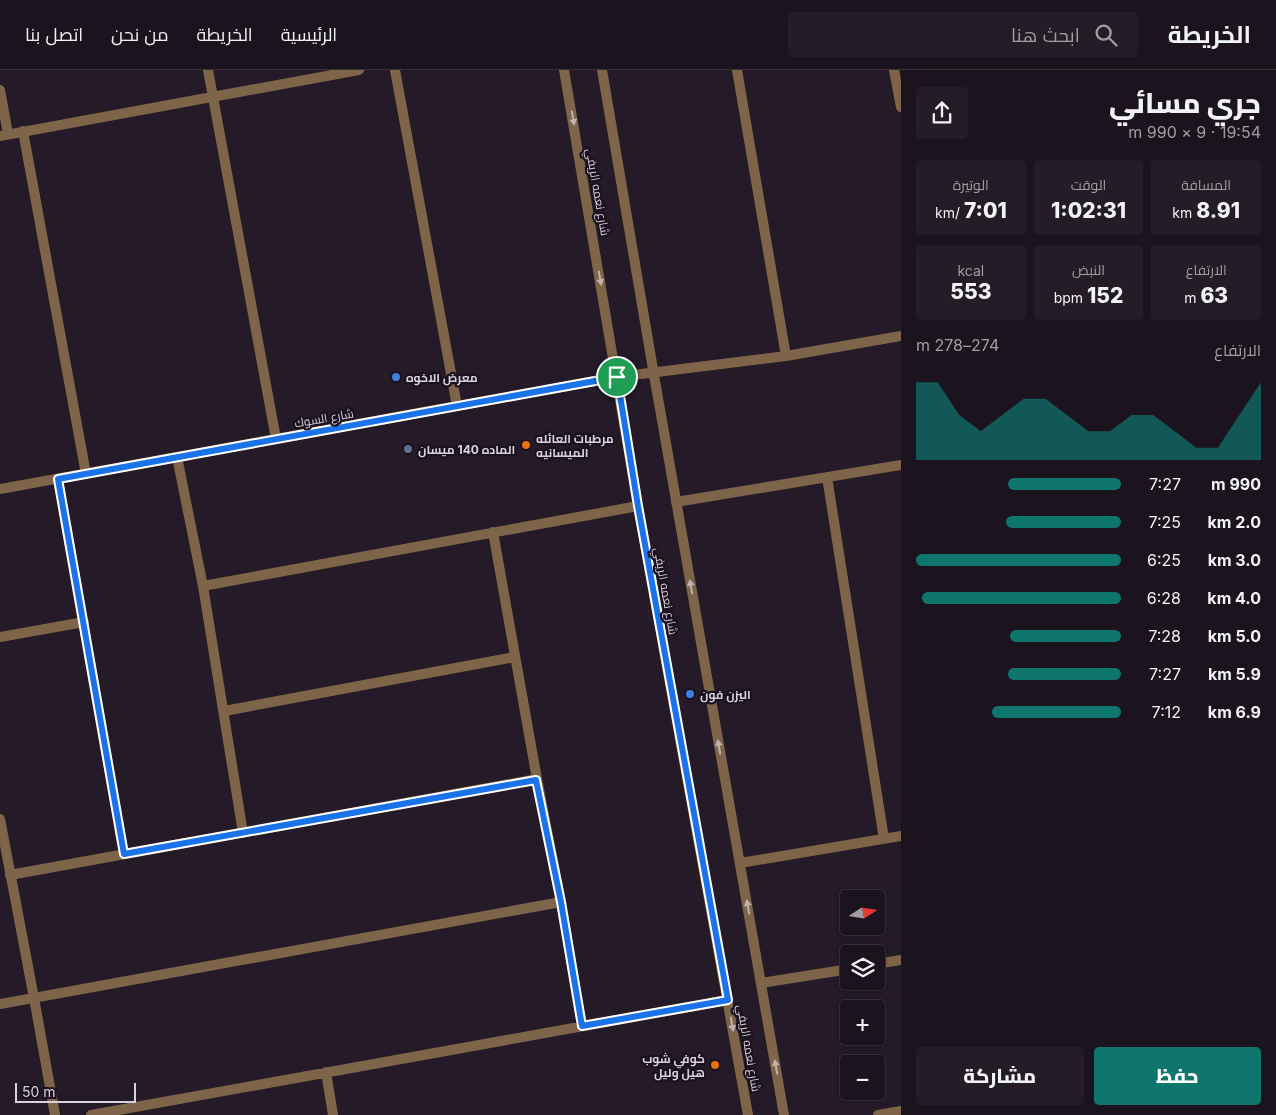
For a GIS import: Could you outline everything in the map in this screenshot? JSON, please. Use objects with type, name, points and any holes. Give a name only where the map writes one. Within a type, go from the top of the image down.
[{"type":"street","points":[[208,70],[276,439]]},
{"type":"street","points":[[0,90],[4,135],[359,70]]},
{"type":"street","points":[[396,70],[457,406]]},
{"type":"street","name":"شارع نعمه الريفي","points":[[564,70],[638,506],[748,1115]]},
{"type":"street","name":"شارع نعمه الريفي","points":[[602,70],[653,372],[784,1115]]},
{"type":"street","points":[[737,70],[786,356]]},
{"type":"street","points":[[894,70],[901,107]]},
{"type":"street","points":[[23,131],[86,474]]},
{"type":"street","name":"شارع السوك","points":[[0,489],[617,377],[786,356],[901,336]]},
{"type":"street","points":[[177,457],[203,586],[243,833]]},
{"type":"street","points":[[676,502],[901,465]]},
{"type":"street","points":[[827,477],[884,839]]},
{"type":"street","points":[[58,479],[124,854]]},
{"type":"street","points":[[203,586],[638,506]]},
{"type":"street","points":[[493,532],[536,780],[561,902],[582,1026]]},
{"type":"street","points":[[0,637],[84,622]]},
{"type":"street","points":[[224,711],[515,657]]},
{"type":"street","points":[[10,875],[536,780]]},
{"type":"street","points":[[0,819],[55,1115]]},
{"type":"street","points":[[740,863],[901,836]]},
{"type":"street","points":[[0,1004],[561,902]]},
{"type":"street","points":[[885,963],[901,960]]},
{"type":"street","points":[[761,983],[840,970]]},
{"type":"street","points":[[91,1115],[728,1000]]},
{"type":"street","points":[[326,1072],[333,1115]]},
{"type":"street","points":[[878,1115],[901,1111]]},
{"type":"place","name":"معرض الاخوه","points":[[396,377]]},
{"type":"place","name":"مرطبات العائله الميسانيه","points":[[526,445]]},
{"type":"place","name":"الماده 140 ميسان","points":[[408,449]]},
{"type":"place","name":"اليزن فون","points":[[690,694]]},
{"type":"place","name":"كوفي شوب هيل وليل","points":[[715,1065]]},
{"type":"route","points":[[617,377],[638,506],[728,1000],[582,1026],[561,902],[536,780],[124,854],[58,479],[617,377]]}]
